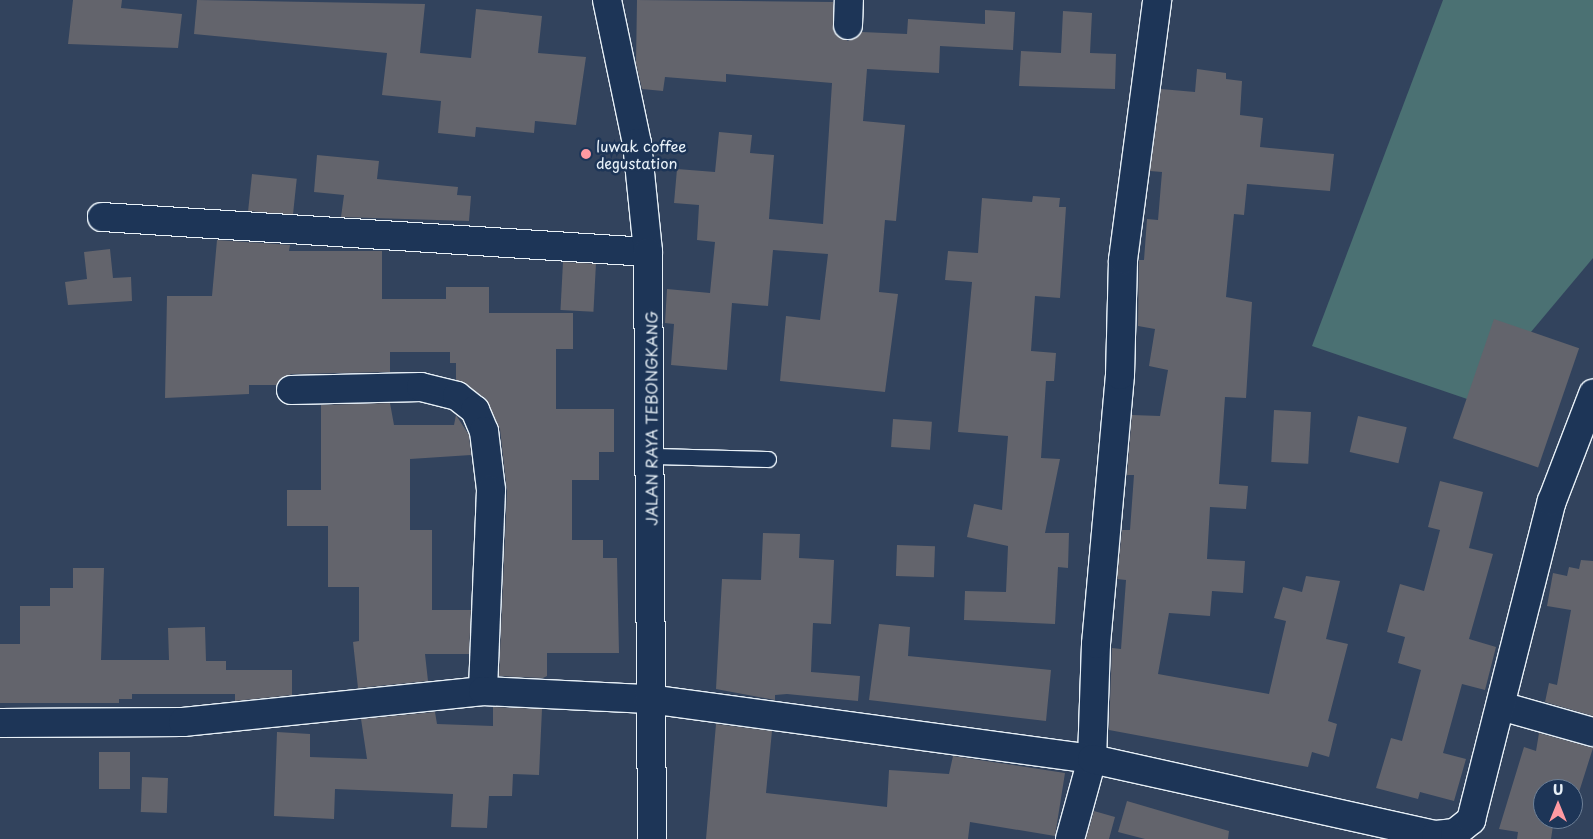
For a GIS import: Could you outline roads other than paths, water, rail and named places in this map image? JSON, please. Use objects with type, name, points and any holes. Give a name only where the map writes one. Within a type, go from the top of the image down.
[{"type":"street","name":"JALAN RAYA TEBONGKANG","points":[[607,0],[637,143],[648,252],[653,456],[650,699],[652,839]]},
{"type":"street","points":[[1070,839],[1092,759],[1096,644],[1120,375],[1123,260],[1157,0]]},
{"type":"street","points":[[102,217],[648,252]]},
{"type":"street","points":[[291,390],[421,387],[457,396],[474,410],[484,431],[491,490],[483,691]]},
{"type":"street","points":[[0,724],[183,722],[483,691],[650,699],[1092,759],[1436,835],[1455,836],[1471,820],[1552,500],[1593,394]]},
{"type":"street","points":[[1500,706],[1593,732]]},
{"type":"lane","points":[[653,456],[768,460]]},
{"type":"place","name":"luwak coffee degustation","points":[[586,154]]}]
